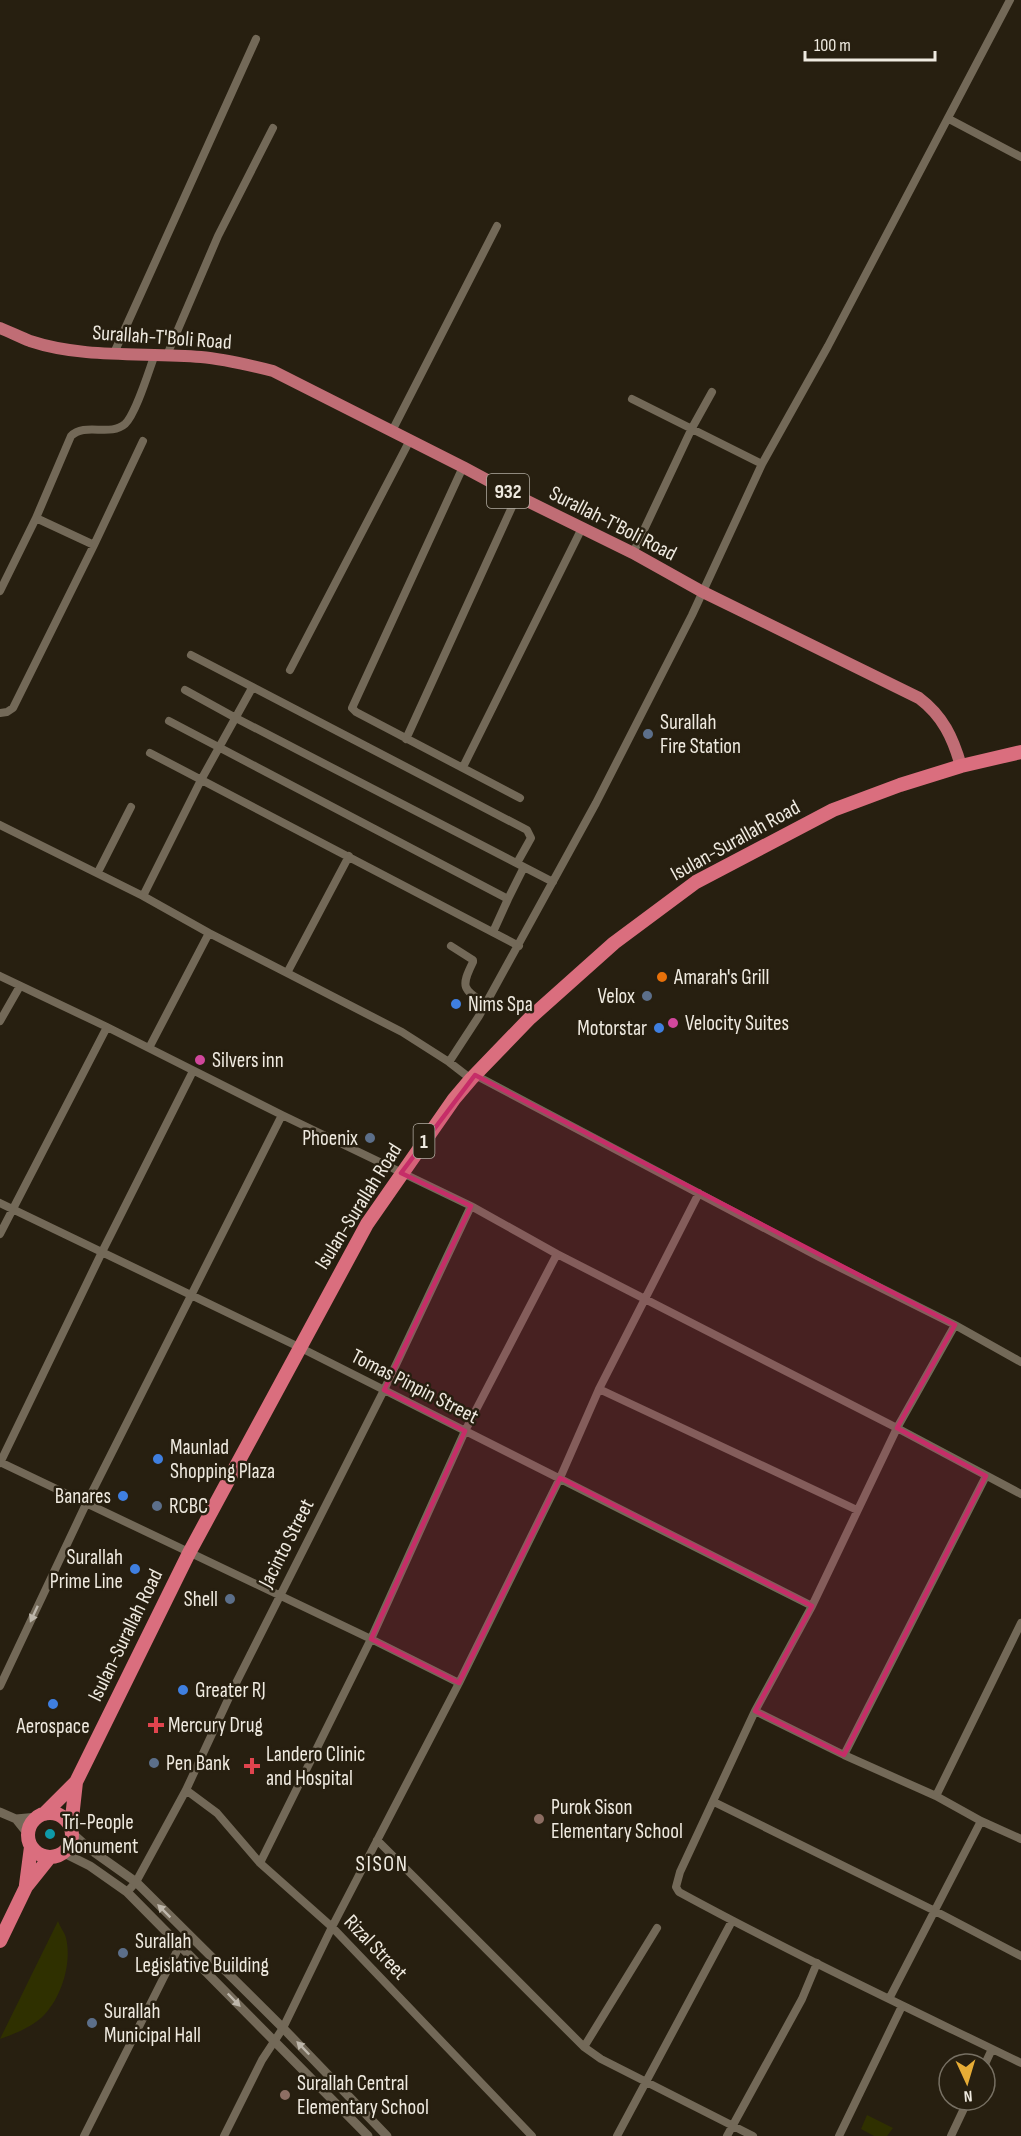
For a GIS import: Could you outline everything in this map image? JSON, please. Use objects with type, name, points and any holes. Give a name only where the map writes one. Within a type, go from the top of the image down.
[{"type":"highway","name":"Isulan-Surallah Road","points":[[41,1815],[76,1782],[189,1553],[367,1224],[454,1099],[473,1077],[530,1018],[614,943],[696,882],[833,810],[900,785],[961,766],[1019,755]]},
{"type":"highway","name":"Isulan-Surallah Road","points":[[72,1830],[76,1782]]},
{"type":"highway","points":[[41,1815],[57,1814],[68,1822],[72,1830]]},
{"type":"highway","name":"1","points":[[26,1887],[29,1840],[33,1821],[41,1815]]},
{"type":"highway","name":"1","points":[[64,1853],[69,1847],[72,1830]]},
{"type":"highway","points":[[29,1840],[42,1856],[50,1857],[64,1853]]},
{"type":"highway","name":"1","points":[[0,1941],[26,1887],[50,1857]]},
{"type":"main road","name":"Surallah-T'Boli Road","points":[[0,328],[43,344],[65,349],[202,357],[242,363],[273,371],[633,553],[701,591],[919,698],[932,707],[942,719],[955,745],[961,766]]},
{"type":"street","points":[[449,1062],[486,1004],[597,803],[692,615],[701,591],[762,464],[828,346],[1010,0]]},
{"type":"street","points":[[114,353],[256,39]]},
{"type":"street","points":[[949,119],[1021,157]]},
{"type":"street","points":[[0,591],[36,518],[71,436],[80,430],[119,428],[126,423],[273,128]]},
{"type":"street","points":[[392,431],[497,226]]},
{"type":"street","points":[[633,553],[692,428],[712,392]]},
{"type":"street","points":[[632,399],[762,464]]},
{"type":"street","points":[[290,670],[410,440]]},
{"type":"street","points":[[0,713],[13,708],[143,441]]},
{"type":"street","points":[[463,467],[352,706],[356,712],[520,798]]},
{"type":"street","points":[[406,739],[517,496]]},
{"type":"street","points":[[36,518],[94,545]]},
{"type":"street","points":[[463,767],[582,528]]},
{"type":"street","points":[[191,655],[527,830],[531,838],[493,932]]},
{"type":"street","points":[[143,896],[218,747],[252,688]]},
{"type":"street","points":[[185,690],[553,882]]},
{"type":"street","points":[[169,721],[508,899]]},
{"type":"street","points":[[150,753],[519,946]]},
{"type":"street","points":[[98,873],[131,807]]},
{"type":"street","points":[[0,825],[143,896],[209,933],[402,1032],[473,1077],[1021,1362]]},
{"type":"street","points":[[287,973],[349,856]]},
{"type":"street","points":[[149,1048],[209,933]]},
{"type":"street","points":[[451,946],[473,960],[465,981],[465,988],[486,1004]]},
{"type":"street","points":[[0,976],[471,1206],[557,1254],[1021,1494]]},
{"type":"street","points":[[0,1021],[20,986]]},
{"type":"street","points":[[0,1234],[107,1027]]},
{"type":"street","points":[[193,1071],[0,1462],[459,1683]]},
{"type":"street","points":[[0,1686],[86,1504],[282,1115]]},
{"type":"street","points":[[224,2136],[262,2060],[283,2028],[332,1927],[459,1683],[560,1479],[599,1389],[699,1193]]},
{"type":"street","name":"Tomas Pinpin Street","points":[[0,1203],[301,1348],[812,1606]]},
{"type":"street","name":"Jacinto Street","points":[[127,1892],[136,1882],[186,1790],[279,1597],[384,1390],[471,1206]]},
{"type":"street","points":[[260,1863],[371,1639],[465,1431],[557,1254]]},
{"type":"street","points":[[955,1326],[897,1428],[812,1606],[755,1711],[676,1887],[679,1892],[732,1921],[1021,2063]]},
{"type":"street","points":[[599,1389],[857,1510]]},
{"type":"street","points":[[844,1755],[986,1476]]},
{"type":"street","points":[[936,1796],[1021,1623]]},
{"type":"street","points":[[755,1711],[844,1755],[936,1796],[981,1821],[1021,1839]]},
{"type":"street","name":"Rizal Street","points":[[186,1790],[217,1813],[260,1863],[332,1927],[532,2136]]},
{"type":"street","points":[[714,1802],[1021,1956]]},
{"type":"street","points":[[0,1812],[16,1820],[29,1840]]},
{"type":"street","points":[[16,1820],[41,1815]]},
{"type":"street","points":[[889,1999],[981,1821]]},
{"type":"street","points":[[72,1830],[91,1850],[136,1882],[283,2028],[387,2136]]},
{"type":"street","points":[[377,1840],[584,2047],[601,2059],[753,2136]]},
{"type":"street","points":[[64,1853],[90,1866],[127,1892],[368,2136]]},
{"type":"street","points":[[617,2136],[732,1921]]},
{"type":"street","points":[[584,2047],[657,1928]]},
{"type":"street","points":[[84,2136],[180,1945],[189,1935]]},
{"type":"street","points":[[727,2136],[802,1999],[817,1963]]},
{"type":"street","points":[[839,2136],[902,2006]]},
{"type":"street","points":[[951,2136],[962,2112]]},
{"type":"highlighted area","points":[[475,1075],[955,1325],[897,1428],[986,1476],[844,1755],[755,1711],[812,1606],[560,1478],[459,1683],[371,1639],[465,1431],[384,1390],[471,1206],[401,1173]]},
{"type":"shaded area","points":[[58,1921],[68,1947],[61,1988],[51,2007],[35,2023],[0,2039]]},
{"type":"shaded area","points":[[867,2115],[893,2128],[887,2136],[874,2136],[861,2129]]},
{"type":"place","name":"Surallah Fire Station","points":[[648,734]]},
{"type":"place","name":"Amarah's Grill","points":[[662,977]]},
{"type":"place","name":"Velox","points":[[647,996]]},
{"type":"place","name":"Nims Spa","points":[[456,1004]]},
{"type":"place","name":"Velocity Suites","points":[[673,1023]]},
{"type":"place","name":"Motorstar","points":[[659,1028]]},
{"type":"place","name":"Silvers inn","points":[[200,1060]]},
{"type":"place","name":"Phoenix","points":[[370,1138]]},
{"type":"place","name":"Maunlad Shopping Plaza","points":[[158,1459]]},
{"type":"place","name":"Banares","points":[[123,1496]]},
{"type":"place","name":"RCBC","points":[[157,1506]]},
{"type":"place","name":"Surallah Prime Line","points":[[135,1569]]},
{"type":"place","name":"Shell","points":[[230,1599]]},
{"type":"place","name":"Greater RJ","points":[[183,1690]]},
{"type":"place","name":"Aerospace","points":[[53,1704]]},
{"type":"place","name":"Mercury Drug","points":[[156,1725]]},
{"type":"place","name":"Pen Bank","points":[[154,1763]]},
{"type":"place","name":"Landero Clinic and Hospital","points":[[252,1766]]},
{"type":"place","name":"Purok Sison Elementary School","points":[[539,1819]]},
{"type":"place","name":"Tri-People Monument","points":[[50,1834]]},
{"type":"place","name":"Surallah Legislative Building","points":[[123,1953]]},
{"type":"place","name":"Surallah Municipal Hall","points":[[92,2023]]},
{"type":"place","name":"Surallah Central Elementary School","points":[[285,2095]]},
{"type":"district","name":"SISON","points":[[382,1863]]}]
